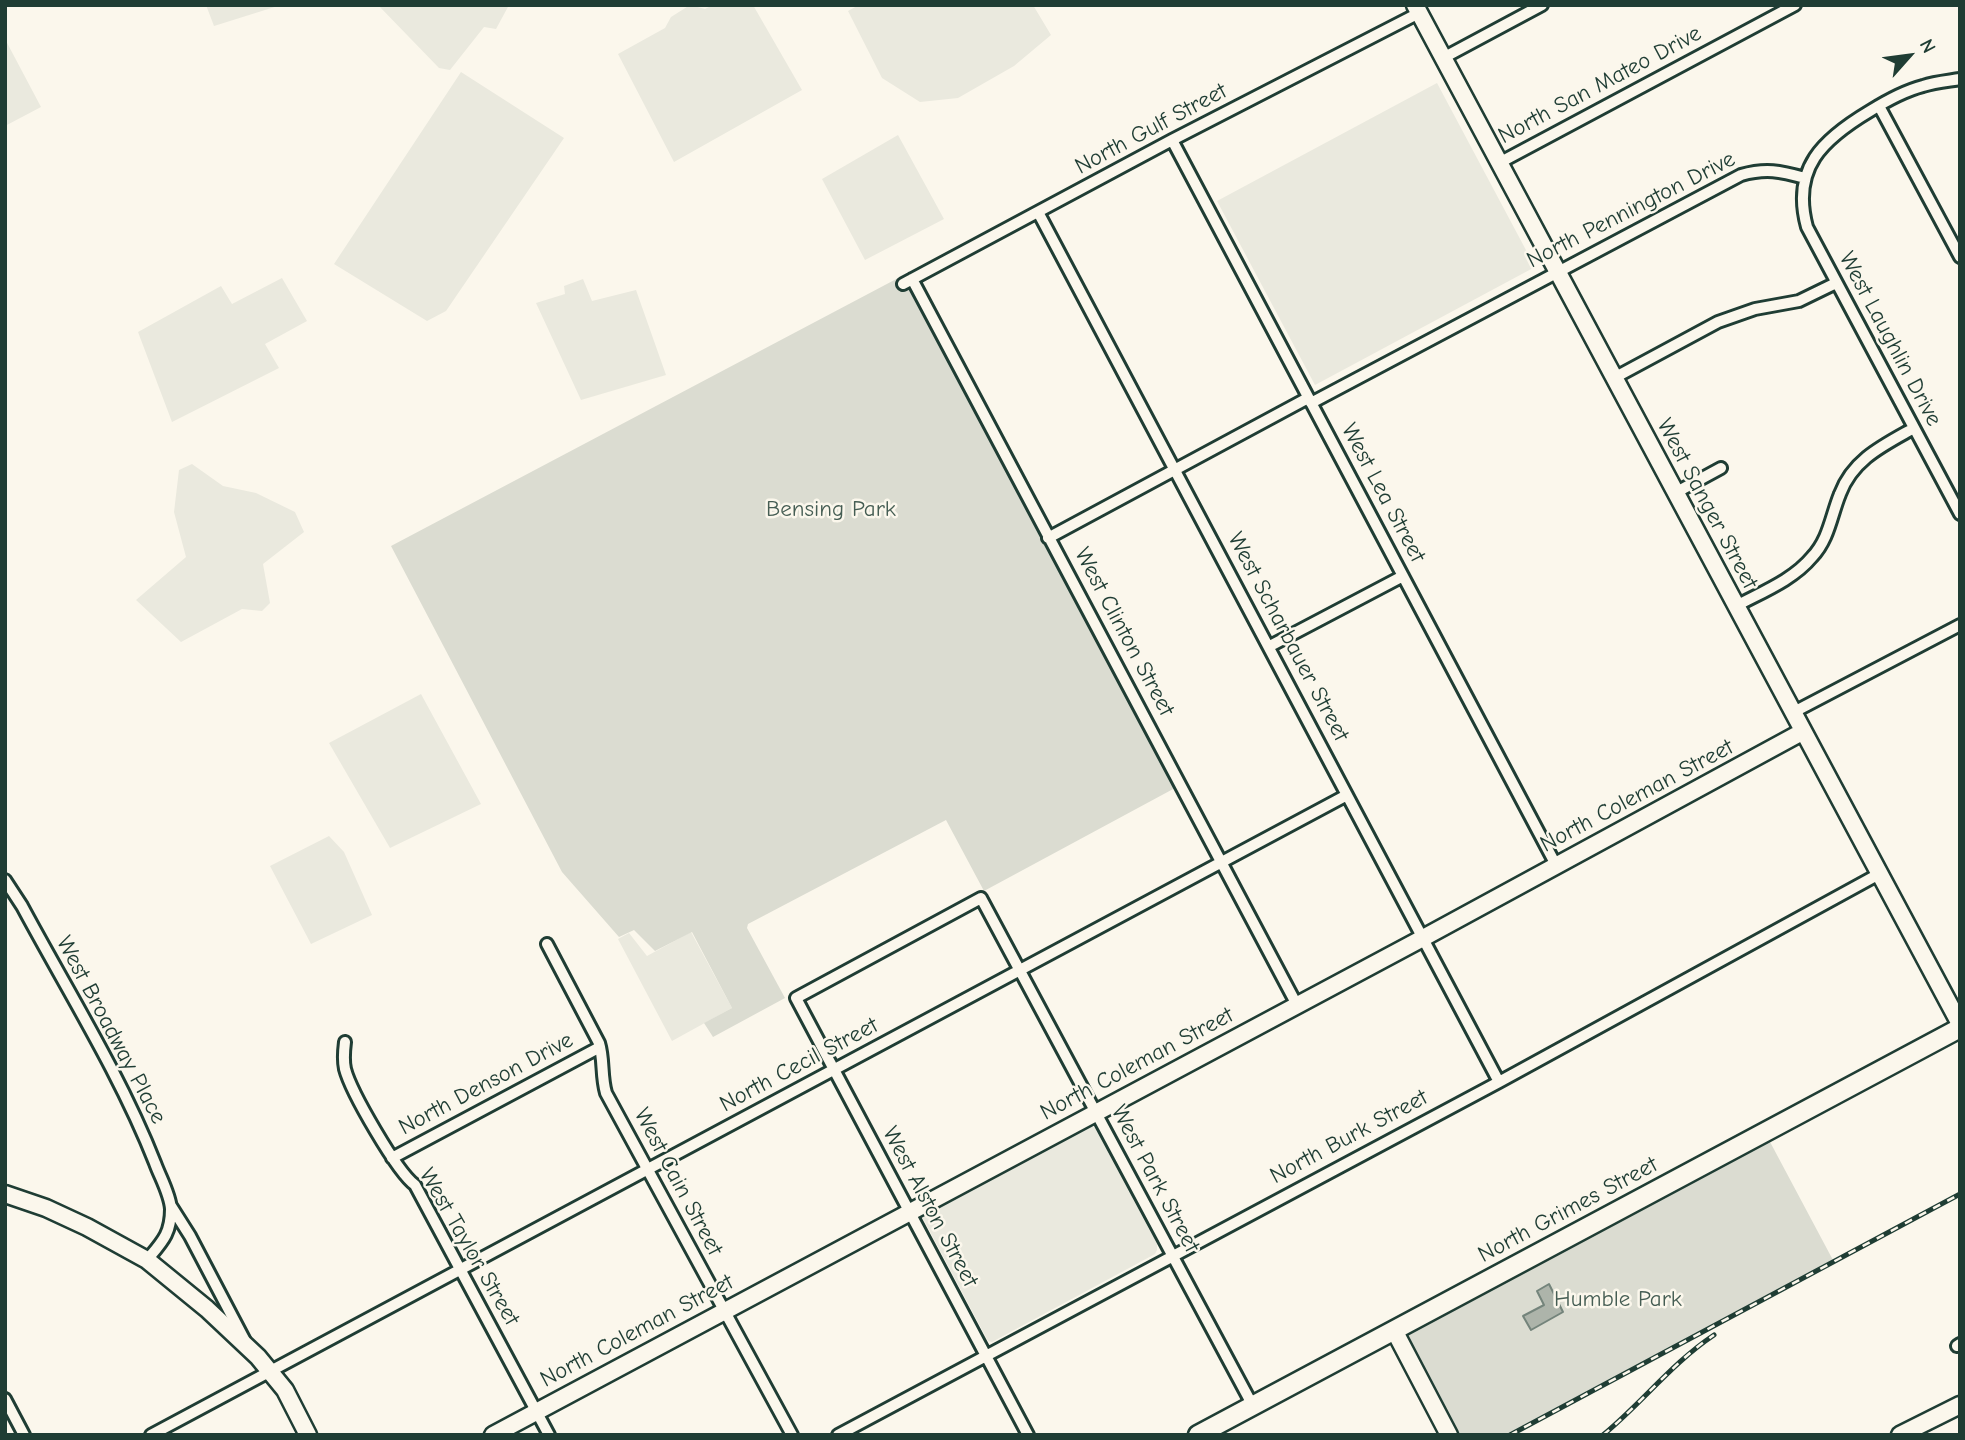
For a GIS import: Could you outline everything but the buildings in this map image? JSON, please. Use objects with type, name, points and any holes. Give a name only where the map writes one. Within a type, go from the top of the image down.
[{"type":"main road","name":"North Grimes Street","points":[[1198,1435],[1960,1026]]},
{"type":"street","points":[[1443,58],[1542,5]]},
{"type":"street","name":"North San Mateo Drive","points":[[1499,163],[1795,5]]},
{"type":"street","name":"West Sanger Street","points":[[1417,9],[1960,1026]]},
{"type":"street","name":"North Gulf Street","points":[[908,282],[1417,9]]},
{"type":"street","points":[[1805,178],[1811,161],[1830,138],[1879,106],[1924,85],[1960,79]]},
{"type":"street","points":[[1879,106],[1960,257]]},
{"type":"street","name":"West Lea Street","points":[[1172,141],[1556,865]]},
{"type":"street","name":"North Pennington Drive","points":[[1048,538],[1741,175],[1761,169],[1805,178]]},
{"type":"street","name":"West Laughlin Drive","points":[[1805,178],[1803,213],[1807,227],[1960,514]]},
{"type":"street","name":"West Scharbauer Street","points":[[1038,212],[1499,1082]]},
{"type":"street","name":"West Clinton Street","points":[[908,282],[1297,1005]]},
{"type":"street","points":[[1614,378],[1718,322],[1755,309],[1799,301],[1836,283]]},
{"type":"street","points":[[1736,606],[1800,570],[1825,539],[1839,496],[1855,468],[1875,451],[1914,428]]},
{"type":"street","points":[[1675,493],[1721,468]]},
{"type":"street","points":[[1270,646],[1403,576]]},
{"type":"street","points":[[1793,713],[1960,625]]},
{"type":"street","name":"North Coleman Street","points":[[493,1435],[1423,938],[1802,732]]},
{"type":"street","name":"North Cecil Street","points":[[151,1435],[1348,795]]},
{"type":"street","name":"North Burk Street","points":[[838,1435],[1499,1082],[1879,874]]},
{"type":"street","name":"West Broadway Place","points":[[5,880],[22,906],[141,1128],[171,1205],[190,1236],[246,1345]]},
{"type":"street","name":"West Park Street","points":[[796,998],[981,898],[1253,1406]]},
{"type":"street","name":"West Cain Street","points":[[547,944],[600,1047],[603,1056],[602,1081],[606,1093],[792,1435]]},
{"type":"street","name":"West Alston Street","points":[[796,998],[1028,1435]]},
{"type":"street","name":"West Taylor Street","points":[[345,1042],[345,1069],[392,1158],[407,1180],[415,1185],[549,1435]]},
{"type":"street","name":"North Denson Drive","points":[[392,1158],[600,1047]]},
{"type":"street","points":[[5,1194],[46,1208],[87,1227],[147,1260],[208,1309],[270,1371],[285,1390],[308,1435]]},
{"type":"street","points":[[147,1260],[165,1239],[170,1228],[171,1205]]},
{"type":"street","points":[[1394,1331],[1449,1435]]},
{"type":"street","points":[[5,1399],[24,1435]]},
{"type":"street","points":[[1900,1435],[1960,1405]]},
{"type":"shaded area","points":[[206,5],[281,5],[214,26]]},
{"type":"shaded area","points":[[378,5],[509,5],[496,29],[484,27],[450,70],[439,68]]},
{"type":"shaded area","points":[[690,5],[705,9],[713,5],[753,5],[802,90],[674,162],[618,54],[665,28],[671,17]]},
{"type":"shaded area","points":[[859,5],[1033,5],[1051,35],[1014,66],[958,98],[920,102],[882,78],[848,11]]},
{"type":"shaded area","points":[[5,39],[41,107],[5,126]]},
{"type":"shaded area","points":[[461,72],[564,138],[446,311],[427,321],[334,264]]},
{"type":"shaded area","points":[[1437,83],[1535,267],[1315,385],[1217,201]]},
{"type":"shaded area","points":[[898,135],[944,219],[865,260],[822,179]]},
{"type":"shaded area","points":[[282,278],[307,321],[265,344],[279,368],[172,422],[138,332],[221,286],[232,304]]},
{"type":"shaded area","points":[[583,279],[592,301],[636,290],[666,375],[581,400],[536,303],[565,294],[564,286]]},
{"type":"shaded area","points":[[192,464],[223,486],[256,493],[295,512],[304,532],[263,564],[270,603],[262,611],[242,609],[181,642],[136,600],[186,557],[174,512],[179,470]]},
{"type":"shaded area","points":[[421,694],[481,804],[390,848],[329,743]]},
{"type":"shaded area","points":[[329,836],[344,852],[372,915],[311,944],[270,866]]},
{"type":"shaded area","points":[[691,932],[732,1008],[672,1041],[618,939],[629,933],[647,956]]},
{"type":"shaded area","points":[[1090,1125],[1095,1128],[1157,1244],[1157,1250],[1155,1254],[992,1342],[988,1341],[920,1213]]},
{"type":"shaded area","points":[[1549,1284],[1563,1312],[1531,1330],[1523,1316],[1544,1305],[1537,1291]]},
{"type":"green space","name":"Bensing Park","points":[[902,276],[1175,788],[984,891],[946,820],[748,924],[747,928],[785,998],[713,1037],[704,1023],[732,1008],[692,932],[655,951],[634,930],[619,937],[562,872],[391,546]]},
{"type":"green space","name":"Humble Park","points":[[1769,1140],[1834,1262],[1511,1435],[1455,1435],[1405,1339],[1412,1331]]},
{"type":"railway","points":[[1510,1435],[1960,1194]]},
{"type":"railway","points":[[1603,1435],[1684,1358],[1714,1335]]}]
